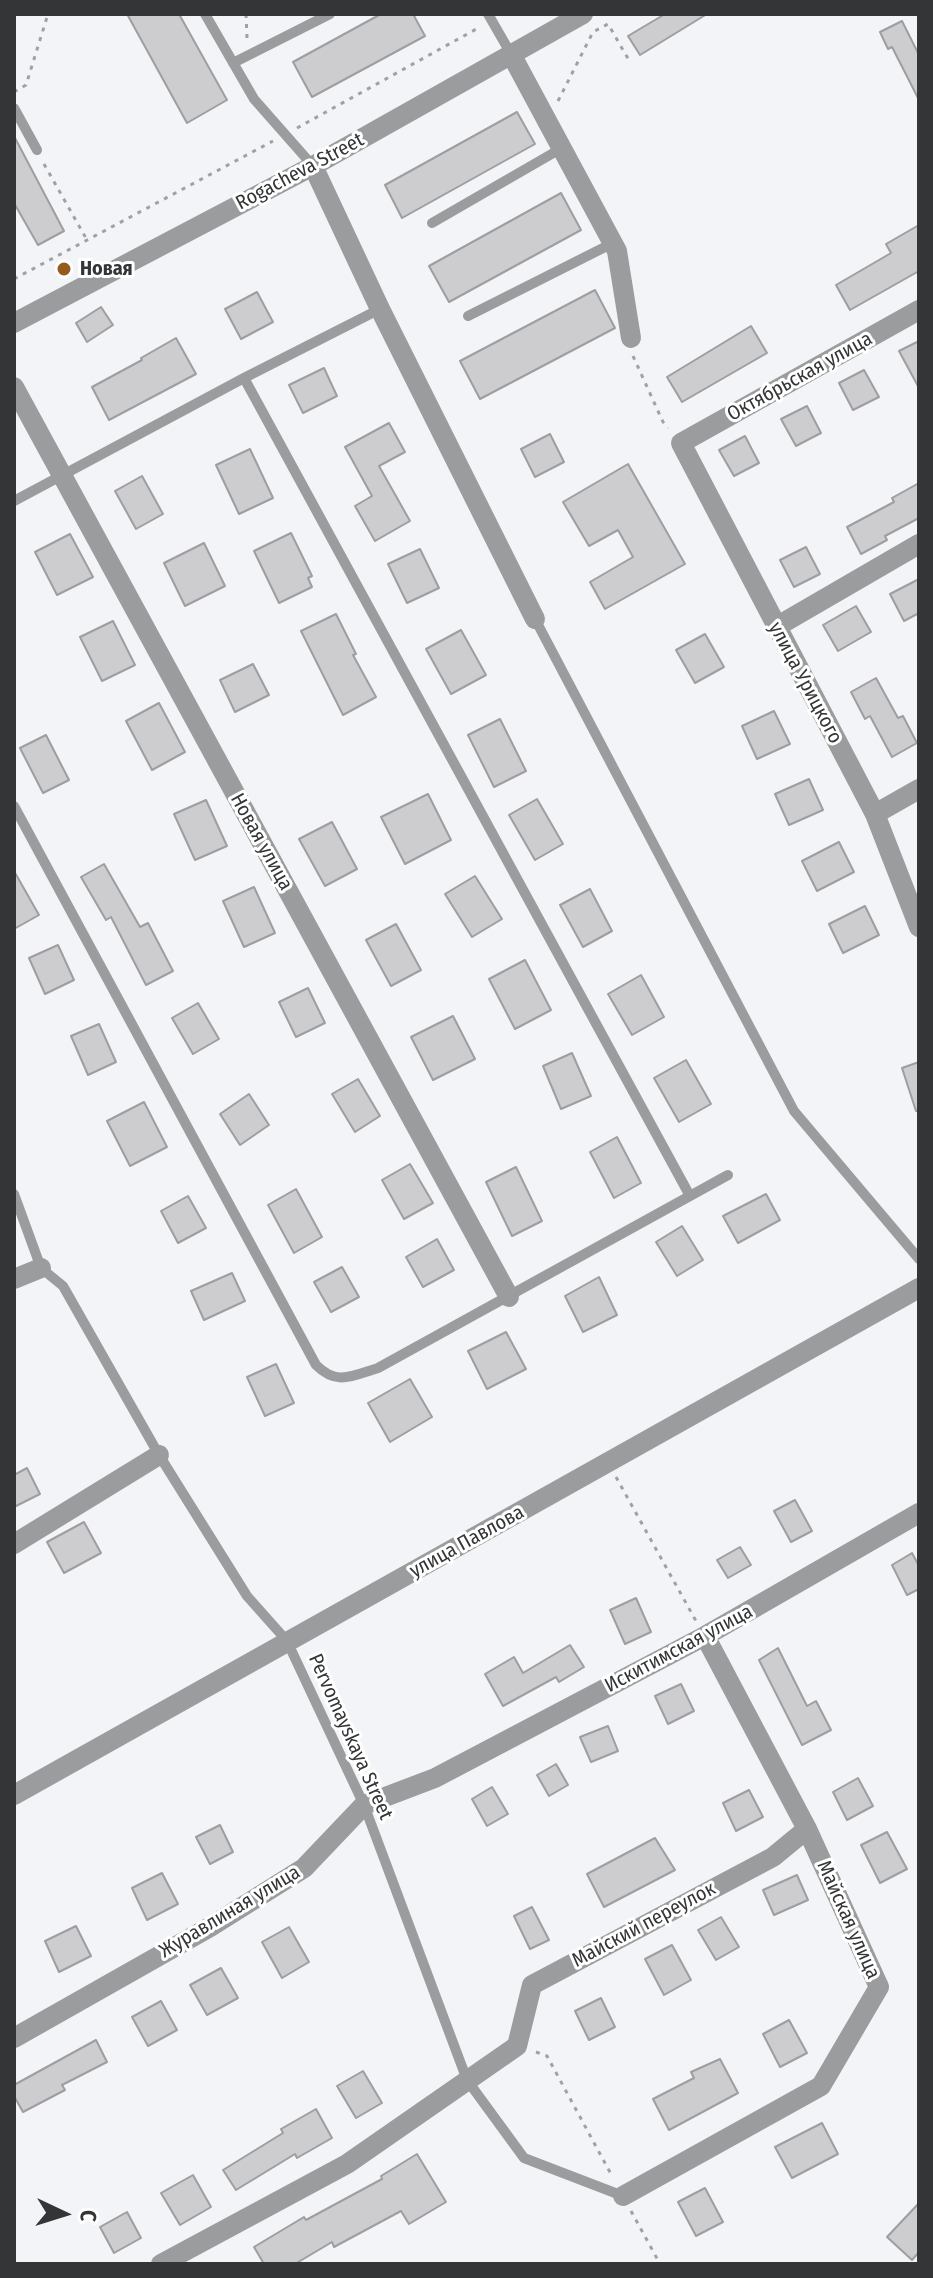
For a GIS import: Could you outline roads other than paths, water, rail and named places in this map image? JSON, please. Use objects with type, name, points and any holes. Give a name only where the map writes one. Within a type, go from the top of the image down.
[{"type":"street","name":"Rogacheva Street","points":[[14,323],[313,166],[583,14]]},
{"type":"street","points":[[511,54],[617,251],[631,338]]},
{"type":"street","points":[[313,166],[380,309],[535,619]]},
{"type":"street","name":"Октябрьская улица","points":[[681,443],[919,310]]},
{"type":"street","name":"Новая улица","points":[[14,387],[509,1297]]},
{"type":"street","name":"улица Урицкого","points":[[681,443],[875,814],[919,927]]},
{"type":"street","points":[[776,627],[919,544]]},
{"type":"street","points":[[875,814],[919,789]]},
{"type":"street","points":[[14,1279],[41,1268]]},
{"type":"street","name":"улица Павлова","points":[[14,1795],[919,1288]]},
{"type":"street","points":[[14,1544],[159,1455]]},
{"type":"street","name":"Искитимская улица","points":[[435,1778],[705,1636],[919,1513]]},
{"type":"street","name":"Майская улица","points":[[623,2196],[821,2086],[879,1987],[807,1829],[705,1636]]},
{"type":"street","name":"Журавлиная улица","points":[[14,2038],[210,1927],[304,1868],[364,1805],[435,1778]]},
{"type":"street","name":"Майский переулок","points":[[467,2080],[517,2046],[532,1985],[773,1857],[807,1829]]},
{"type":"street","points":[[161,2264],[347,2164],[467,2080]]},
{"type":"lane","points":[[205,14],[254,99],[313,166]]},
{"type":"lane","points":[[233,63],[330,14]]},
{"type":"lane","points":[[490,17],[511,54]]},
{"type":"lane","points":[[14,108],[37,150]]},
{"type":"lane","points":[[432,223],[562,148]]},
{"type":"lane","points":[[468,316],[613,243]]},
{"type":"lane","points":[[14,501],[380,309]]},
{"type":"lane","points":[[244,378],[690,1196]]},
{"type":"lane","points":[[535,619],[794,1111],[919,1259]]},
{"type":"lane","points":[[14,806],[316,1365],[326,1375],[344,1378],[378,1368],[728,1175]]},
{"type":"lane","name":"Pervomayskaya Street","points":[[14,1194],[41,1268],[63,1286],[159,1455],[247,1596],[287,1641],[364,1805],[467,2080],[524,2158],[623,2196]]},
{"type":"place","name":"Новая","points":[[64,269]]}]
